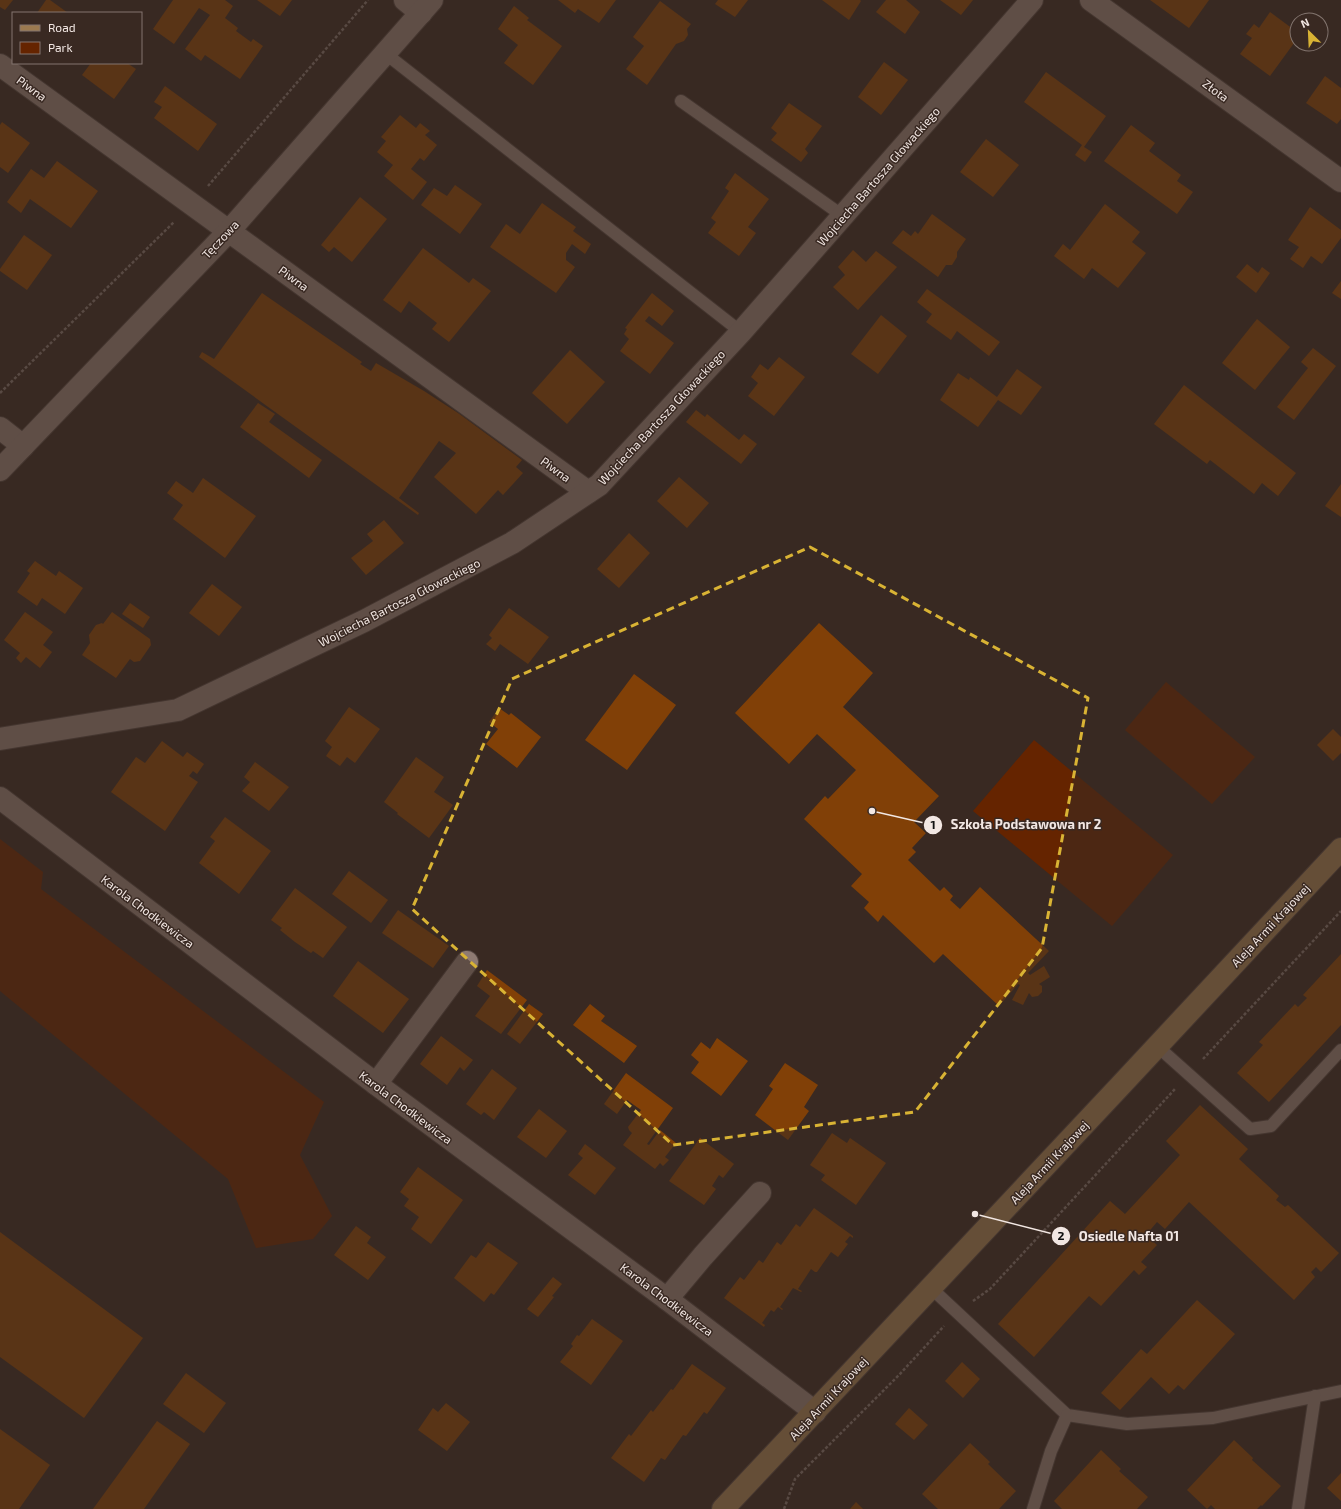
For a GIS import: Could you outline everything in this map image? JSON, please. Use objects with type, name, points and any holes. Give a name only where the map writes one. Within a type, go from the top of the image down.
[{"type":"street","name":"Wojciecha Bartosza Głowackiego","points":[[0,739],[178,710],[364,621],[512,544],[599,485],[741,332],[1032,0]]},
{"type":"street","name":"Złota","points":[[1091,0],[1341,180]]},
{"type":"street","name":"Tęczowa","points":[[0,470],[229,231],[386,54],[419,4]]},
{"type":"street","name":"Piwna","points":[[0,65],[588,492]]},
{"type":"street","points":[[0,428],[23,446]]},
{"type":"street","name":"Karola Chodkiewicza","points":[[0,798],[376,1084],[667,1299],[815,1412]]},
{"type":"street","name":"Aleja Armii Krajowej","points":[[723,1509],[1341,849]]},
{"type":"street","points":[[376,1084],[467,962]]},
{"type":"street","points":[[667,1299],[703,1256],[760,1193]]},
{"type":"lane","points":[[386,54],[741,332]]},
{"type":"lane","points":[[681,101],[843,216]]},
{"type":"lane","points":[[1157,1046],[1250,1129],[1271,1126],[1341,1050]]},
{"type":"lane","points":[[931,1288],[1067,1415],[1127,1424],[1213,1418],[1341,1391]]},
{"type":"lane","points":[[1298,1509],[1316,1396]]},
{"type":"lane","points":[[1033,1509],[1051,1451],[1067,1415]]},
{"type":"path","points":[[784,1509],[795,1479],[898,1375],[957,1312],[990,1290],[1188,1074],[1341,911]]},
{"type":"highlighted area","points":[[810,547],[1088,698],[1042,948],[915,1112],[673,1145],[412,909],[512,679]]},
{"type":"green space","points":[[1166,682],[1255,757],[1212,804],[1125,730]]},
{"type":"green space","points":[[1034,740],[1173,855],[1112,926],[973,811]]},
{"type":"green space","points":[[0,839],[43,872],[41,889],[324,1102],[300,1155],[332,1216],[313,1239],[256,1248],[228,1179],[0,991]]},
{"type":"building","points":[[0,0],[13,0],[5,10],[0,7]]},
{"type":"building","points":[[46,0],[50,0],[67,12],[38,12]]},
{"type":"building","points":[[173,0],[225,0],[233,6],[225,18],[238,28],[236,31],[251,42],[253,39],[263,46],[240,79],[205,55],[201,61],[185,49],[210,15],[199,8],[174,44],[153,29]]},
{"type":"building","points":[[257,0],[292,0],[280,16]]},
{"type":"building","points":[[558,0],[616,0],[599,23],[578,9],[575,13]]},
{"type":"building","points":[[718,0],[748,0],[735,17],[715,4]]},
{"type":"building","points":[[822,0],[860,0],[861,1],[849,20]]},
{"type":"building","points":[[886,0],[906,0],[920,12],[905,34],[876,12]]},
{"type":"building","points":[[940,0],[973,0],[961,15]]},
{"type":"building","points":[[1150,0],[1209,0],[1189,28]]},
{"type":"building","points":[[660,1],[691,24],[687,29],[688,35],[684,41],[676,44],[647,85],[626,69],[644,46],[633,37]]},
{"type":"building","points":[[514,6],[529,18],[527,20],[562,46],[533,85],[504,63],[518,45],[498,29]]},
{"type":"building","points":[[1270,12],[1289,26],[1289,50],[1270,76],[1240,54],[1252,38],[1246,34],[1254,24],[1259,28]]},
{"type":"building","points":[[884,62],[908,80],[881,115],[858,97]]},
{"type":"building","points":[[90,64],[128,64],[136,69],[114,99],[82,75]]},
{"type":"building","points":[[1046,72],[1106,116],[1084,147],[1092,152],[1085,162],[1075,155],[1082,145],[1024,102]]},
{"type":"building","points":[[1325,76],[1341,88],[1341,119],[1337,124],[1306,103]]},
{"type":"building","points":[[165,86],[217,124],[198,151],[154,118],[162,107],[154,102]]},
{"type":"building","points":[[789,103],[822,126],[805,149],[808,153],[801,162],[771,140],[777,133],[771,128]]},
{"type":"building","points":[[400,115],[416,128],[420,123],[430,131],[425,135],[437,145],[424,161],[420,158],[411,169],[427,182],[413,200],[384,176],[393,165],[377,152],[386,141],[381,137]]},
{"type":"building","points":[[2,122],[30,143],[8,173],[0,167],[0,125]]},
{"type":"building","points":[[1131,125],[1155,143],[1149,151],[1181,175],[1177,181],[1193,192],[1177,214],[1104,161]]},
{"type":"building","points":[[986,139],[1019,165],[993,197],[960,172]]},
{"type":"building","points":[[57,161],[98,191],[71,228],[30,199],[21,213],[7,202],[31,169],[44,178]]},
{"type":"building","points":[[735,173],[769,199],[748,227],[756,233],[739,256],[708,233],[716,222],[711,218],[729,191],[725,188]]},
{"type":"building","points":[[455,185],[482,204],[460,234],[421,205],[434,188],[447,196]]},
{"type":"building","points":[[360,197],[387,219],[352,262],[334,247],[329,252],[321,245]]},
{"type":"building","points":[[542,203],[576,227],[573,231],[591,244],[585,254],[572,244],[566,253],[566,260],[575,267],[556,293],[490,247],[506,224],[520,234]]},
{"type":"building","points":[[1105,204],[1140,232],[1132,242],[1146,253],[1118,288],[1092,268],[1084,279],[1054,256],[1063,244],[1070,250]]},
{"type":"building","points":[[1310,207],[1341,230],[1341,238],[1322,264],[1311,256],[1303,268],[1290,259],[1299,247],[1288,240]]},
{"type":"building","points":[[932,214],[966,239],[957,252],[957,257],[952,265],[946,265],[938,277],[892,243],[903,230],[911,236],[915,231],[918,234]]},
{"type":"building","points":[[24,235],[52,255],[27,290],[0,271]]},
{"type":"building","points":[[423,248],[469,283],[473,278],[491,291],[449,342],[432,329],[437,323],[409,301],[401,313],[383,300]]},
{"type":"building","points":[[853,250],[866,262],[876,251],[897,267],[858,310],[833,287],[845,275],[838,267]]},
{"type":"building","points":[[1247,264],[1258,273],[1262,267],[1270,273],[1256,293],[1236,277]]},
{"type":"building","points":[[1341,281],[1341,299],[1332,293]]},
{"type":"building","points":[[927,289],[1000,342],[989,356],[957,331],[951,340],[926,322],[932,314],[917,302]]},
{"type":"building","points":[[262,293],[362,362],[360,364],[371,371],[376,363],[458,413],[522,460],[516,467],[523,473],[503,495],[498,490],[476,514],[434,477],[456,453],[439,441],[399,498],[419,513],[418,515],[199,357],[202,352],[214,359]]},
{"type":"building","points":[[652,293],[674,311],[662,326],[649,316],[645,321],[674,343],[650,374],[620,351],[629,339],[624,334],[627,329],[625,328]]},
{"type":"building","points":[[881,315],[907,336],[878,374],[851,354]]},
{"type":"building","points":[[1257,319],[1290,347],[1255,390],[1222,363]]},
{"type":"building","points":[[1313,348],[1336,366],[1294,420],[1277,407],[1308,368],[1301,362]]},
{"type":"building","points":[[570,350],[605,382],[567,424],[532,393]]},
{"type":"building","points":[[779,357],[805,377],[774,416],[748,396],[758,383],[751,377],[760,364],[768,370]]},
{"type":"building","points":[[1017,369],[1042,387],[1021,415],[998,400],[978,427],[940,400],[958,373],[969,380],[970,377],[997,397]]},
{"type":"building","points":[[1184,385],[1296,473],[1278,496],[1262,483],[1254,494],[1210,460],[1207,464],[1154,424]]},
{"type":"building","points":[[258,403],[275,414],[269,422],[322,460],[309,478],[240,427]]},
{"type":"building","points":[[696,410],[705,417],[707,414],[739,440],[744,434],[757,444],[741,464],[686,422]]},
{"type":"building","points":[[679,477],[709,503],[687,528],[657,501]]},
{"type":"building","points":[[203,478],[256,516],[225,558],[173,519],[183,505],[167,493],[176,481],[193,493]]},
{"type":"building","points":[[1341,484],[1341,517],[1325,506]]},
{"type":"building","points":[[384,520],[404,543],[366,575],[351,558],[373,541],[367,534]]},
{"type":"building","points":[[629,533],[650,553],[619,588],[597,569]]},
{"type":"building","points":[[35,561],[56,576],[59,571],[83,588],[65,614],[42,598],[37,606],[17,592],[30,573],[27,571]]},
{"type":"building","points":[[212,584],[242,607],[219,636],[189,613]]},
{"type":"building","points":[[130,603],[150,617],[143,628],[122,614]]},
{"type":"building","points":[[509,608],[549,637],[528,664],[500,644],[495,651],[486,644],[492,638],[489,635]]},
{"type":"building","points":[[25,612],[53,632],[43,645],[52,652],[40,668],[26,657],[21,663],[16,658],[20,653],[4,640]]},
{"type":"building","points":[[112,612],[150,639],[151,645],[140,661],[134,662],[130,659],[116,678],[82,655],[90,643],[89,635],[96,625],[103,624]]},
{"type":"building","points":[[819,623],[873,673],[843,707],[939,796],[914,822],[926,833],[912,848],[916,852],[908,860],[940,891],[944,887],[953,896],[950,900],[960,909],[980,887],[1049,951],[1028,973],[1030,975],[1044,966],[1050,977],[1039,984],[1042,986],[1042,992],[1038,996],[1032,997],[1029,993],[1023,1005],[1012,1000],[1020,985],[1018,984],[999,1006],[943,954],[934,963],[883,915],[878,922],[864,908],[869,902],[851,886],[862,874],[804,819],[825,796],[828,799],[856,770],[817,734],[789,764],[735,713]]},
{"type":"building","points":[[634,674],[676,705],[627,770],[585,740]]},
{"type":"building","points":[[349,707],[380,729],[355,763],[347,757],[340,766],[326,756],[332,747],[325,741]]},
{"type":"building","points":[[499,708],[509,715],[511,713],[541,737],[517,768],[486,744],[498,729],[489,722]]},
{"type":"building","points":[[1333,729],[1341,737],[1341,753],[1333,761],[1317,745]]},
{"type":"building","points":[[162,741],[183,757],[187,752],[204,764],[197,774],[193,771],[189,776],[198,782],[165,831],[111,792],[136,757],[145,763]]},
{"type":"building","points":[[416,757],[444,777],[434,792],[453,805],[429,838],[397,814],[398,813],[384,802]]},
{"type":"building","points":[[255,762],[289,787],[269,811],[242,791],[250,782],[244,777]]},
{"type":"building","points":[[225,817],[271,851],[239,894],[199,863],[215,841],[210,837]]},
{"type":"building","points":[[349,871],[388,900],[371,923],[332,894]]},
{"type":"building","points":[[295,888],[347,927],[323,958],[313,951],[311,953],[295,942],[280,930],[282,928],[271,920]]},
{"type":"building","points":[[398,910],[449,946],[433,968],[382,933]]},
{"type":"building","points":[[1341,954],[1341,1025],[1269,1102],[1237,1073],[1263,1045],[1259,1042],[1295,1004],[1298,1007],[1307,998],[1303,995]]},
{"type":"building","points":[[358,961],[409,999],[383,1033],[333,996]]},
{"type":"building","points":[[487,970],[527,1000],[501,1034],[475,1016],[490,996],[477,986]]},
{"type":"building","points":[[529,1004],[543,1014],[520,1044],[507,1034]]},
{"type":"building","points":[[590,1004],[605,1016],[601,1021],[637,1046],[624,1063],[573,1025]]},
{"type":"building","points":[[441,1036],[473,1060],[464,1071],[460,1067],[447,1085],[420,1064]]},
{"type":"building","points":[[717,1038],[748,1061],[721,1096],[691,1073],[699,1062],[691,1055],[701,1042],[710,1049]]},
{"type":"building","points":[[785,1063],[818,1085],[804,1107],[809,1111],[788,1140],[755,1115],[773,1089],[769,1086]]},
{"type":"building","points":[[492,1069],[517,1088],[494,1120],[484,1112],[481,1115],[466,1104]]},
{"type":"building","points":[[626,1073],[673,1108],[647,1144],[649,1145],[660,1130],[676,1143],[665,1157],[669,1160],[663,1166],[660,1163],[655,1169],[623,1145],[632,1133],[628,1127],[641,1110],[627,1100],[617,1114],[604,1104]]},
{"type":"building","points":[[1200,1105],[1248,1149],[1239,1159],[1279,1196],[1276,1200],[1285,1207],[1288,1205],[1339,1253],[1321,1272],[1316,1267],[1311,1272],[1315,1277],[1294,1300],[1189,1202],[1165,1229],[1157,1222],[1146,1235],[1157,1245],[1141,1262],[1147,1267],[1139,1275],[1134,1270],[1101,1306],[1089,1296],[1034,1357],[998,1324],[1110,1201],[1125,1214],[1180,1155],[1166,1141]]},
{"type":"building","points":[[539,1109],[567,1131],[546,1158],[517,1137]]},
{"type":"building","points":[[832,1133],[847,1143],[850,1138],[886,1163],[856,1205],[821,1180],[825,1175],[810,1165]]},
{"type":"building","points":[[700,1138],[734,1164],[723,1178],[719,1175],[712,1186],[716,1189],[704,1205],[669,1181]]},
{"type":"building","points":[[585,1144],[616,1168],[595,1195],[568,1175],[583,1158],[578,1154]]},
{"type":"building","points":[[418,1167],[463,1200],[431,1244],[411,1229],[419,1217],[404,1206],[409,1199],[400,1192]]},
{"type":"building","points":[[814,1208],[853,1236],[853,1238],[850,1236],[845,1242],[848,1244],[838,1257],[831,1252],[817,1272],[811,1269],[798,1289],[802,1291],[801,1292],[793,1288],[780,1307],[783,1309],[782,1310],[778,1307],[774,1312],[771,1310],[762,1323],[765,1325],[764,1327],[724,1298],[740,1277],[744,1280],[759,1260],[763,1263],[777,1242],[781,1245],[796,1224],[800,1227]]},
{"type":"building","points":[[356,1226],[371,1237],[367,1243],[386,1257],[368,1280],[334,1255]]},
{"type":"building","points":[[0,1232],[143,1338],[84,1418],[0,1357]]},
{"type":"building","points":[[488,1242],[518,1263],[494,1295],[491,1293],[484,1302],[454,1278],[471,1255],[476,1258]]},
{"type":"building","points":[[553,1277],[562,1284],[538,1317],[527,1309]]},
{"type":"building","points":[[1197,1300],[1235,1334],[1184,1390],[1178,1385],[1169,1394],[1151,1377],[1120,1410],[1101,1393],[1141,1349],[1147,1354]]},
{"type":"building","points":[[592,1319],[623,1341],[591,1385],[560,1362],[573,1346],[571,1344],[577,1335],[579,1336]]},
{"type":"building","points":[[962,1362],[980,1379],[963,1398],[945,1381]]},
{"type":"building","points":[[692,1364],[726,1388],[707,1414],[704,1412],[686,1436],[683,1435],[665,1460],[661,1458],[644,1482],[611,1458],[629,1434],[631,1436],[651,1410],[653,1412],[671,1389],[673,1390]]},
{"type":"building","points":[[186,1373],[226,1403],[204,1433],[163,1404]]},
{"type":"building","points":[[446,1403],[470,1422],[447,1451],[418,1430],[433,1408],[438,1412]]},
{"type":"building","points":[[909,1408],[928,1425],[914,1440],[895,1424]]},
{"type":"building","points":[[157,1421],[190,1444],[144,1509],[93,1509]]},
{"type":"building","points":[[0,1429],[50,1465],[19,1509],[0,1509]]},
{"type":"building","points":[[1234,1440],[1253,1458],[1252,1460],[1281,1486],[1262,1506],[1261,1505],[1257,1509],[1215,1509],[1211,1505],[1207,1509],[1187,1490]]},
{"type":"building","points":[[970,1443],[990,1462],[988,1464],[1016,1491],[999,1509],[938,1509],[922,1494]]},
{"type":"building","points":[[1101,1450],[1121,1469],[1119,1471],[1148,1497],[1137,1509],[1062,1509],[1054,1501]]},
{"type":"building","points":[[1341,1473],[1341,1501],[1327,1488]]},
{"type":"building","points":[[856,1502],[863,1509],[850,1509]]},
{"type":"place","name":"Szkoła Podstawowa nr 2","points":[[872,811]]},
{"type":"place","name":"Osiedle Nafta 01","points":[[975,1214]]}]
